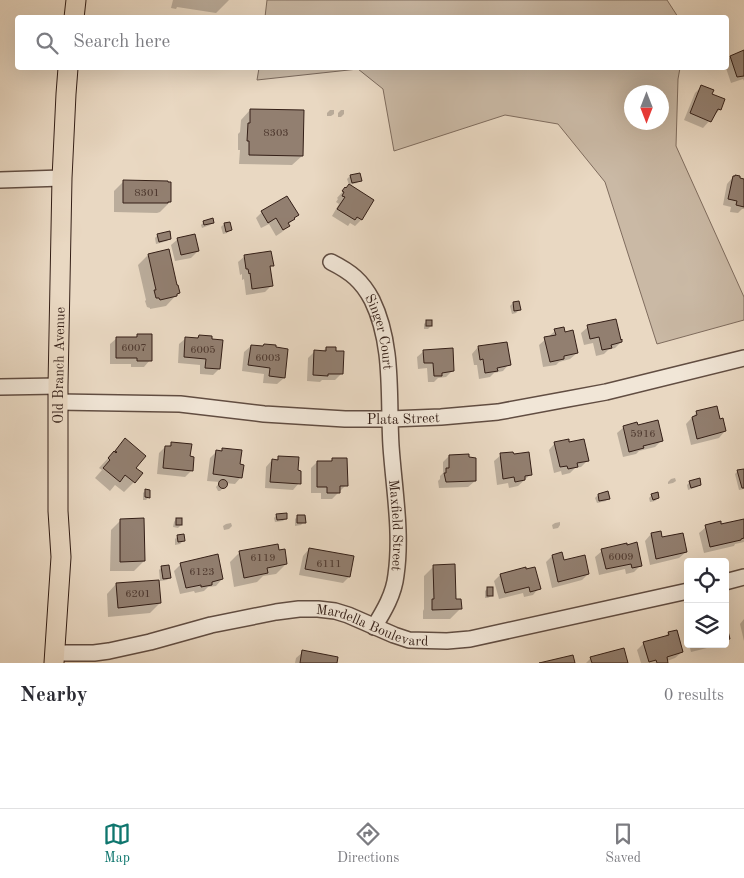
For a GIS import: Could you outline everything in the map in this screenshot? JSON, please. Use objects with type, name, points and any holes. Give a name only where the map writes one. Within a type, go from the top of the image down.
[{"type":"main road","points":[[74,15],[76,0]]},
{"type":"main road","name":"Old Branch Avenue","points":[[55,658],[61,557],[58,511],[58,394],[62,178],[68,70]]},
{"type":"street","points":[[0,180],[62,178]]},
{"type":"street","name":"Singer Court","points":[[331,262],[344,268],[356,277],[363,285],[377,314],[386,348],[390,419]]},
{"type":"street","name":"Plata Street","points":[[0,387],[264,414],[345,419],[390,419],[479,413],[528,407],[606,392],[744,358]]},
{"type":"street","name":"Maxfield Street","points":[[374,627],[392,594],[396,576],[398,521],[390,419]]},
{"type":"street","points":[[729,581],[744,577]]},
{"type":"street","name":"Mardella Boulevard","points":[[55,658],[109,651],[211,625],[299,609],[335,611],[394,636],[409,640],[447,641],[470,639],[684,592]]},
{"type":"shaded area","points":[[267,0],[667,0],[677,15],[265,15]]},
{"type":"shaded area","points":[[259,70],[349,70],[257,80]]},
{"type":"shaded area","points":[[359,70],[680,70],[676,146],[744,297],[744,320],[657,344],[605,182],[558,124],[505,115],[394,151],[383,89]]},
{"type":"building","points":[[744,50],[744,76],[737,77],[730,56]]},
{"type":"building","points":[[701,85],[714,90],[712,94],[725,99],[721,110],[718,109],[711,122],[690,113]]},
{"type":"building","points":[[250,109],[304,110],[303,156],[249,155],[249,141],[247,141]]},
{"type":"building","points":[[360,173],[362,181],[352,183],[350,175]]},
{"type":"building","points":[[733,176],[744,179],[744,207],[736,205],[737,201],[728,199]]},
{"type":"building","points":[[123,180],[171,182],[171,202],[123,203]]},
{"type":"building","points":[[349,184],[374,200],[362,220],[357,217],[355,220],[337,209],[345,197],[342,196],[344,192],[342,191]]},
{"type":"building","points":[[287,196],[299,215],[288,223],[290,226],[283,230],[276,218],[268,223],[261,211]]},
{"type":"building","points":[[213,218],[214,223],[204,225],[203,221]]},
{"type":"building","points":[[230,222],[232,230],[226,232],[224,223]]},
{"type":"building","points":[[170,231],[171,239],[159,242],[157,234]]},
{"type":"building","points":[[195,234],[199,251],[181,255],[177,238]]},
{"type":"building","points":[[169,249],[180,293],[177,296],[160,300],[156,298],[148,254]]},
{"type":"building","points":[[271,251],[274,266],[270,266],[273,286],[252,289],[250,273],[246,269],[244,255]]},
{"type":"building","points":[[519,301],[521,310],[514,311],[513,302]]},
{"type":"building","points":[[616,319],[622,342],[611,345],[612,348],[602,350],[599,337],[590,339],[587,325]]},
{"type":"building","points":[[426,320],[432,320],[432,326],[426,326]]},
{"type":"building","points":[[564,327],[565,332],[573,330],[578,353],[550,362],[544,337],[556,335],[554,329]]},
{"type":"building","points":[[137,334],[152,334],[152,361],[137,361],[137,358],[116,358],[116,337],[137,337]]},
{"type":"building","points":[[199,335],[212,336],[212,339],[223,340],[220,369],[205,368],[206,359],[184,357],[185,337],[198,338]]},
{"type":"building","points":[[507,342],[511,365],[497,368],[498,371],[485,373],[483,359],[480,360],[478,346]]},
{"type":"building","points":[[264,344],[288,349],[285,378],[269,376],[270,368],[248,365],[251,345],[263,346]]},
{"type":"building","points":[[326,347],[336,347],[336,351],[344,351],[343,374],[313,375],[314,350],[326,351]]},
{"type":"building","points":[[453,348],[454,371],[442,373],[442,376],[434,376],[433,363],[424,363],[423,350]]},
{"type":"building","points":[[717,406],[720,419],[723,418],[726,431],[697,439],[692,417],[697,415],[696,411]]},
{"type":"building","points":[[658,420],[663,441],[629,452],[623,426],[637,422],[638,425]]},
{"type":"building","points":[[125,438],[146,456],[136,468],[143,473],[135,483],[125,475],[120,482],[103,468],[110,460],[108,458],[114,451],[117,452],[115,451]]},
{"type":"building","points":[[569,439],[569,442],[584,439],[589,461],[577,463],[578,467],[568,469],[567,466],[560,467],[554,442]]},
{"type":"building","points":[[171,442],[192,444],[190,456],[194,457],[193,471],[163,468],[165,446],[171,446]]},
{"type":"building","points":[[222,448],[242,450],[240,464],[244,465],[242,478],[213,474],[216,450],[222,451]]},
{"type":"building","points":[[513,452],[514,454],[529,452],[532,475],[525,476],[525,480],[515,482],[514,477],[503,479],[500,453]]},
{"type":"building","points":[[469,454],[469,457],[476,458],[476,481],[446,482],[444,473],[446,473],[446,468],[449,468],[449,455]]},
{"type":"building","points":[[278,456],[299,457],[298,470],[301,471],[301,484],[270,482],[272,459],[278,460]]},
{"type":"building","points":[[332,458],[347,458],[348,486],[340,486],[340,493],[327,493],[327,487],[317,487],[317,461],[332,461]]},
{"type":"building","points":[[744,469],[744,488],[742,488],[737,470]]},
{"type":"building","points":[[700,478],[701,485],[691,488],[689,481]]},
{"type":"building","points":[[223,480],[227,484],[223,488],[219,484]]},
{"type":"building","points":[[145,489],[150,490],[150,498],[145,497]]},
{"type":"building","points":[[608,491],[610,499],[599,501],[598,494]]},
{"type":"building","points":[[658,492],[659,498],[653,500],[651,494]]},
{"type":"building","points":[[287,513],[287,519],[277,520],[276,514]]},
{"type":"building","points":[[297,515],[305,515],[306,523],[297,523]]},
{"type":"building","points":[[144,518],[145,561],[120,562],[120,519]]},
{"type":"building","points":[[176,518],[182,518],[182,525],[176,525]]},
{"type":"building","points":[[744,519],[744,538],[710,547],[705,525],[721,521],[721,524]]},
{"type":"building","points":[[661,531],[662,537],[683,533],[687,552],[656,559],[651,533]]},
{"type":"building","points":[[184,534],[185,541],[178,542],[177,535]]},
{"type":"building","points":[[637,542],[642,566],[632,568],[631,564],[606,569],[601,549]]},
{"type":"building","points":[[278,544],[279,550],[285,549],[287,564],[267,568],[268,573],[244,578],[239,551]]},
{"type":"building","points":[[309,548],[354,556],[350,577],[305,569]]},
{"type":"building","points":[[562,552],[564,560],[585,555],[589,574],[558,582],[552,555]]},
{"type":"building","points":[[218,554],[223,579],[212,582],[212,585],[186,588],[180,563]]},
{"type":"building","points":[[455,564],[456,599],[461,599],[462,609],[432,610],[432,599],[434,599],[433,565]]},
{"type":"building","points":[[169,565],[171,578],[163,579],[161,566]]},
{"type":"building","points":[[526,567],[526,569],[535,567],[541,589],[530,592],[529,587],[505,593],[500,574]]},
{"type":"building","points":[[159,580],[161,603],[118,608],[116,583]]},
{"type":"building","points":[[487,587],[493,587],[493,596],[487,596]]},
{"type":"building","points":[[677,630],[683,652],[667,657],[668,663],[657,663],[656,660],[649,662],[643,642],[669,635],[668,632]]},
{"type":"building","points":[[624,648],[628,663],[592,663],[590,657]]},
{"type":"building","points":[[302,650],[338,657],[337,663],[300,663]]},
{"type":"building","points":[[573,655],[575,663],[539,663]]}]
